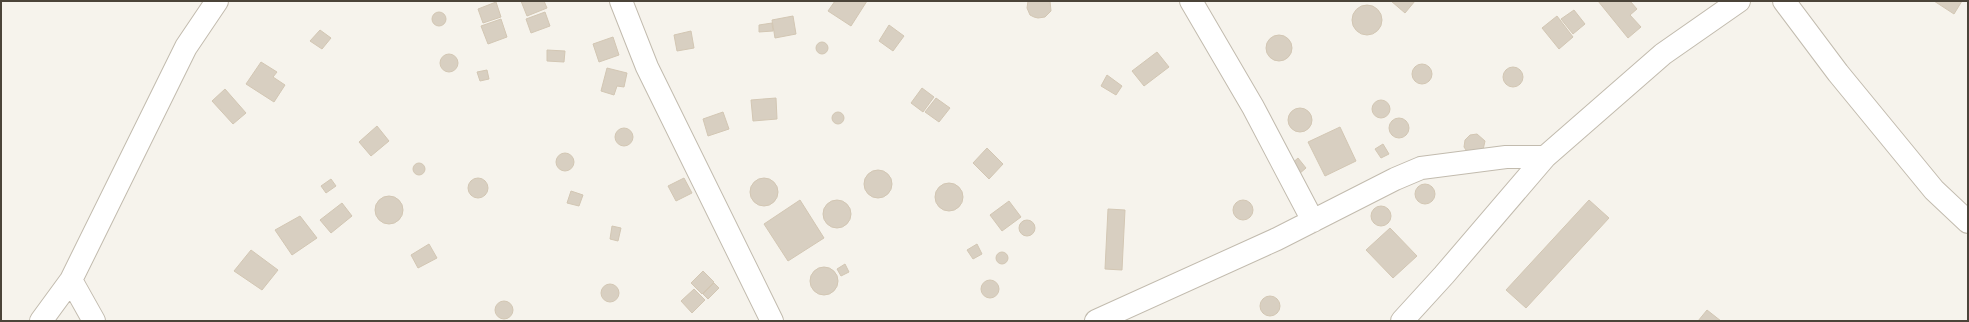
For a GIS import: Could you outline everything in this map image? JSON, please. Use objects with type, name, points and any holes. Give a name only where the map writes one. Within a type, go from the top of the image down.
[{"type":"street","points":[[41,321],[71,280],[186,47],[217,1]]},
{"type":"street","points":[[621,1],[647,67],[772,321]]},
{"type":"street","points":[[1191,1],[1253,107],[1313,221]]},
{"type":"street","points":[[1402,321],[1430,291],[1545,157],[1662,54],[1739,1]]},
{"type":"street","points":[[1784,1],[1838,73],[1934,190],[1968,222]]},
{"type":"street","points":[[1096,321],[1277,239],[1421,168],[1506,157],[1545,157]]},
{"type":"street","points":[[71,280],[94,321]]},
{"type":"building","points":[[521,1],[544,1],[547,8],[527,16]]},
{"type":"building","points":[[835,1],[867,1],[851,26],[828,11]]},
{"type":"building","points":[[1028,1],[1050,1],[1051,11],[1045,17],[1034,17],[1030,15],[1027,8]]},
{"type":"building","points":[[1391,1],[1415,1],[1405,13]]},
{"type":"building","points":[[1598,1],[1630,1],[1637,9],[1630,15],[1641,27],[1628,38]]},
{"type":"building","points":[[1934,1],[1962,1],[1954,14]]},
{"type":"building","points":[[496,2],[501,17],[483,23],[478,9]]},
{"type":"building","points":[[1367,5],[1373,6],[1381,14],[1381,26],[1373,34],[1367,35],[1361,34],[1353,26],[1352,20],[1353,14],[1361,6]]},
{"type":"building","points":[[1574,10],[1585,24],[1573,34],[1561,19]]},
{"type":"building","points":[[436,12],[442,12],[446,16],[446,22],[442,26],[436,26],[432,22],[432,16]]},
{"type":"building","points":[[545,12],[550,26],[531,33],[526,19]]},
{"type":"building","points":[[793,16],[796,34],[775,38],[772,20]]},
{"type":"building","points":[[1557,16],[1573,37],[1559,49],[1542,28]]},
{"type":"building","points":[[501,19],[507,37],[488,44],[481,26]]},
{"type":"building","points":[[772,23],[773,31],[759,32],[759,25]]},
{"type":"building","points":[[889,25],[904,36],[893,51],[879,41]]},
{"type":"building","points":[[320,30],[331,38],[322,49],[310,41]]},
{"type":"building","points":[[691,31],[694,48],[677,51],[674,35]]},
{"type":"building","points":[[1279,35],[1288,39],[1292,48],[1288,57],[1279,61],[1270,57],[1266,48],[1270,39]]},
{"type":"building","points":[[613,37],[619,55],[599,62],[593,44]]},
{"type":"building","points":[[820,42],[824,42],[828,48],[824,54],[820,54],[816,50],[816,46]]},
{"type":"building","points":[[547,50],[565,51],[564,62],[547,61]]},
{"type":"building","points":[[1157,52],[1169,67],[1144,86],[1132,71]]},
{"type":"building","points":[[445,54],[453,54],[458,59],[456,70],[453,72],[445,72],[440,67],[440,59]]},
{"type":"building","points":[[261,62],[277,72],[273,77],[285,85],[274,102],[246,84]]},
{"type":"building","points":[[1418,64],[1426,64],[1432,70],[1432,78],[1426,84],[1418,84],[1412,78],[1412,70]]},
{"type":"building","points":[[1509,67],[1517,67],[1523,73],[1523,81],[1517,87],[1509,87],[1503,81],[1503,73]]},
{"type":"building","points":[[607,68],[627,73],[624,87],[617,86],[614,95],[601,91]]},
{"type":"building","points":[[487,70],[489,79],[480,81],[477,72]]},
{"type":"building","points":[[1107,75],[1122,86],[1116,95],[1101,86]]},
{"type":"building","points":[[922,88],[934,97],[923,112],[911,103]]},
{"type":"building","points":[[225,89],[246,113],[233,124],[212,101]]},
{"type":"building","points":[[776,98],[777,119],[753,121],[751,100]]},
{"type":"building","points":[[936,98],[950,108],[939,122],[925,112]]},
{"type":"building","points":[[1381,100],[1387,103],[1390,109],[1387,115],[1381,118],[1375,115],[1372,109],[1375,103]]},
{"type":"building","points":[[1300,108],[1309,111],[1312,120],[1309,129],[1300,132],[1291,129],[1288,120],[1291,111]]},
{"type":"building","points":[[723,112],[729,129],[708,136],[703,119]]},
{"type":"building","points":[[836,112],[840,112],[844,118],[840,124],[836,124],[832,120],[832,116]]},
{"type":"building","points":[[1395,118],[1403,118],[1409,124],[1409,132],[1403,138],[1395,138],[1389,132],[1389,124]]},
{"type":"building","points":[[377,126],[389,141],[371,156],[359,142]]},
{"type":"building","points":[[1340,127],[1356,161],[1325,176],[1308,142]]},
{"type":"building","points":[[624,128],[630,131],[633,137],[630,143],[624,146],[618,143],[615,137],[618,131]]},
{"type":"building","points":[[1477,134],[1485,141],[1483,150],[1468,153],[1464,147],[1465,140],[1470,135]]},
{"type":"building","points":[[1383,144],[1389,154],[1381,158],[1375,149]]},
{"type":"building","points":[[987,148],[1003,164],[989,179],[973,163]]},
{"type":"building","points":[[565,153],[569,154],[573,158],[573,166],[569,170],[565,171],[561,170],[557,166],[556,162],[557,158],[561,154]]},
{"type":"building","points":[[1298,158],[1306,168],[1299,174],[1290,165]]},
{"type":"building","points":[[417,163],[421,163],[425,169],[421,175],[417,175],[413,171],[413,167]]},
{"type":"building","points":[[878,170],[888,174],[892,184],[888,194],[878,198],[868,194],[864,184],[868,174]]},
{"type":"building","points":[[474,178],[482,178],[488,184],[488,192],[482,198],[474,198],[468,192],[468,184]]},
{"type":"building","points":[[684,178],[692,193],[676,201],[668,186]]},
{"type":"building","points":[[764,178],[774,182],[778,192],[774,202],[764,206],[754,202],[750,192],[754,182]]},
{"type":"building","points":[[331,179],[336,186],[326,193],[321,186]]},
{"type":"building","points":[[949,183],[959,187],[963,197],[959,207],[949,211],[939,207],[935,197],[939,187]]},
{"type":"building","points":[[1421,184],[1429,184],[1435,190],[1435,198],[1429,204],[1421,204],[1415,198],[1415,190]]},
{"type":"building","points":[[571,191],[583,195],[579,206],[567,203]]},
{"type":"building","points":[[389,196],[399,200],[403,210],[399,220],[389,224],[379,220],[375,210],[379,200]]},
{"type":"building","points":[[800,200],[824,238],[788,261],[764,224]]},
{"type":"building","points":[[837,200],[847,204],[851,214],[847,224],[837,228],[827,224],[823,214],[827,204]]},
{"type":"building","points":[[1239,200],[1247,200],[1253,206],[1253,214],[1247,220],[1239,220],[1233,214],[1233,206]]},
{"type":"building","points":[[1589,200],[1609,218],[1526,308],[1506,290]]},
{"type":"building","points":[[1009,201],[1021,217],[1002,231],[990,215]]},
{"type":"building","points":[[342,203],[352,216],[331,233],[320,220]]},
{"type":"building","points":[[1377,206],[1385,206],[1391,212],[1391,220],[1385,226],[1377,226],[1371,220],[1371,212]]},
{"type":"building","points":[[1108,209],[1125,210],[1122,270],[1105,269]]},
{"type":"building","points":[[300,216],[317,238],[292,255],[275,230]]},
{"type":"building","points":[[1024,220],[1030,220],[1035,225],[1033,234],[1030,236],[1024,236],[1019,231],[1019,225]]},
{"type":"building","points":[[612,226],[621,228],[618,241],[610,239]]},
{"type":"building","points":[[1390,228],[1417,256],[1393,278],[1366,250]]},
{"type":"building","points":[[429,244],[437,258],[418,268],[411,255]]},
{"type":"building","points":[[977,244],[982,254],[973,259],[967,250]]},
{"type":"building","points":[[251,250],[278,270],[262,290],[234,271]]},
{"type":"building","points":[[1004,252],[1007,253],[1007,263],[1000,264],[997,263],[996,256],[997,253]]},
{"type":"building","points":[[845,264],[849,272],[841,276],[837,269]]},
{"type":"building","points":[[824,267],[834,271],[838,281],[834,291],[824,295],[814,291],[810,281],[814,271]]},
{"type":"building","points":[[703,271],[714,282],[702,294],[691,283]]},
{"type":"building","points":[[990,280],[996,283],[999,289],[996,295],[990,298],[984,295],[981,289],[984,283]]},
{"type":"building","points":[[714,283],[719,288],[708,299],[703,294]]},
{"type":"building","points":[[610,284],[616,287],[619,293],[616,299],[610,302],[604,299],[601,293],[604,287]]},
{"type":"building","points":[[694,289],[705,300],[692,313],[681,301]]},
{"type":"building","points":[[1266,296],[1274,296],[1280,302],[1280,310],[1274,316],[1266,316],[1260,310],[1260,302]]},
{"type":"building","points":[[504,301],[510,304],[513,310],[510,316],[504,319],[498,316],[495,310],[498,304]]},
{"type":"building","points":[[1707,310],[1721,321],[1698,321]]}]
